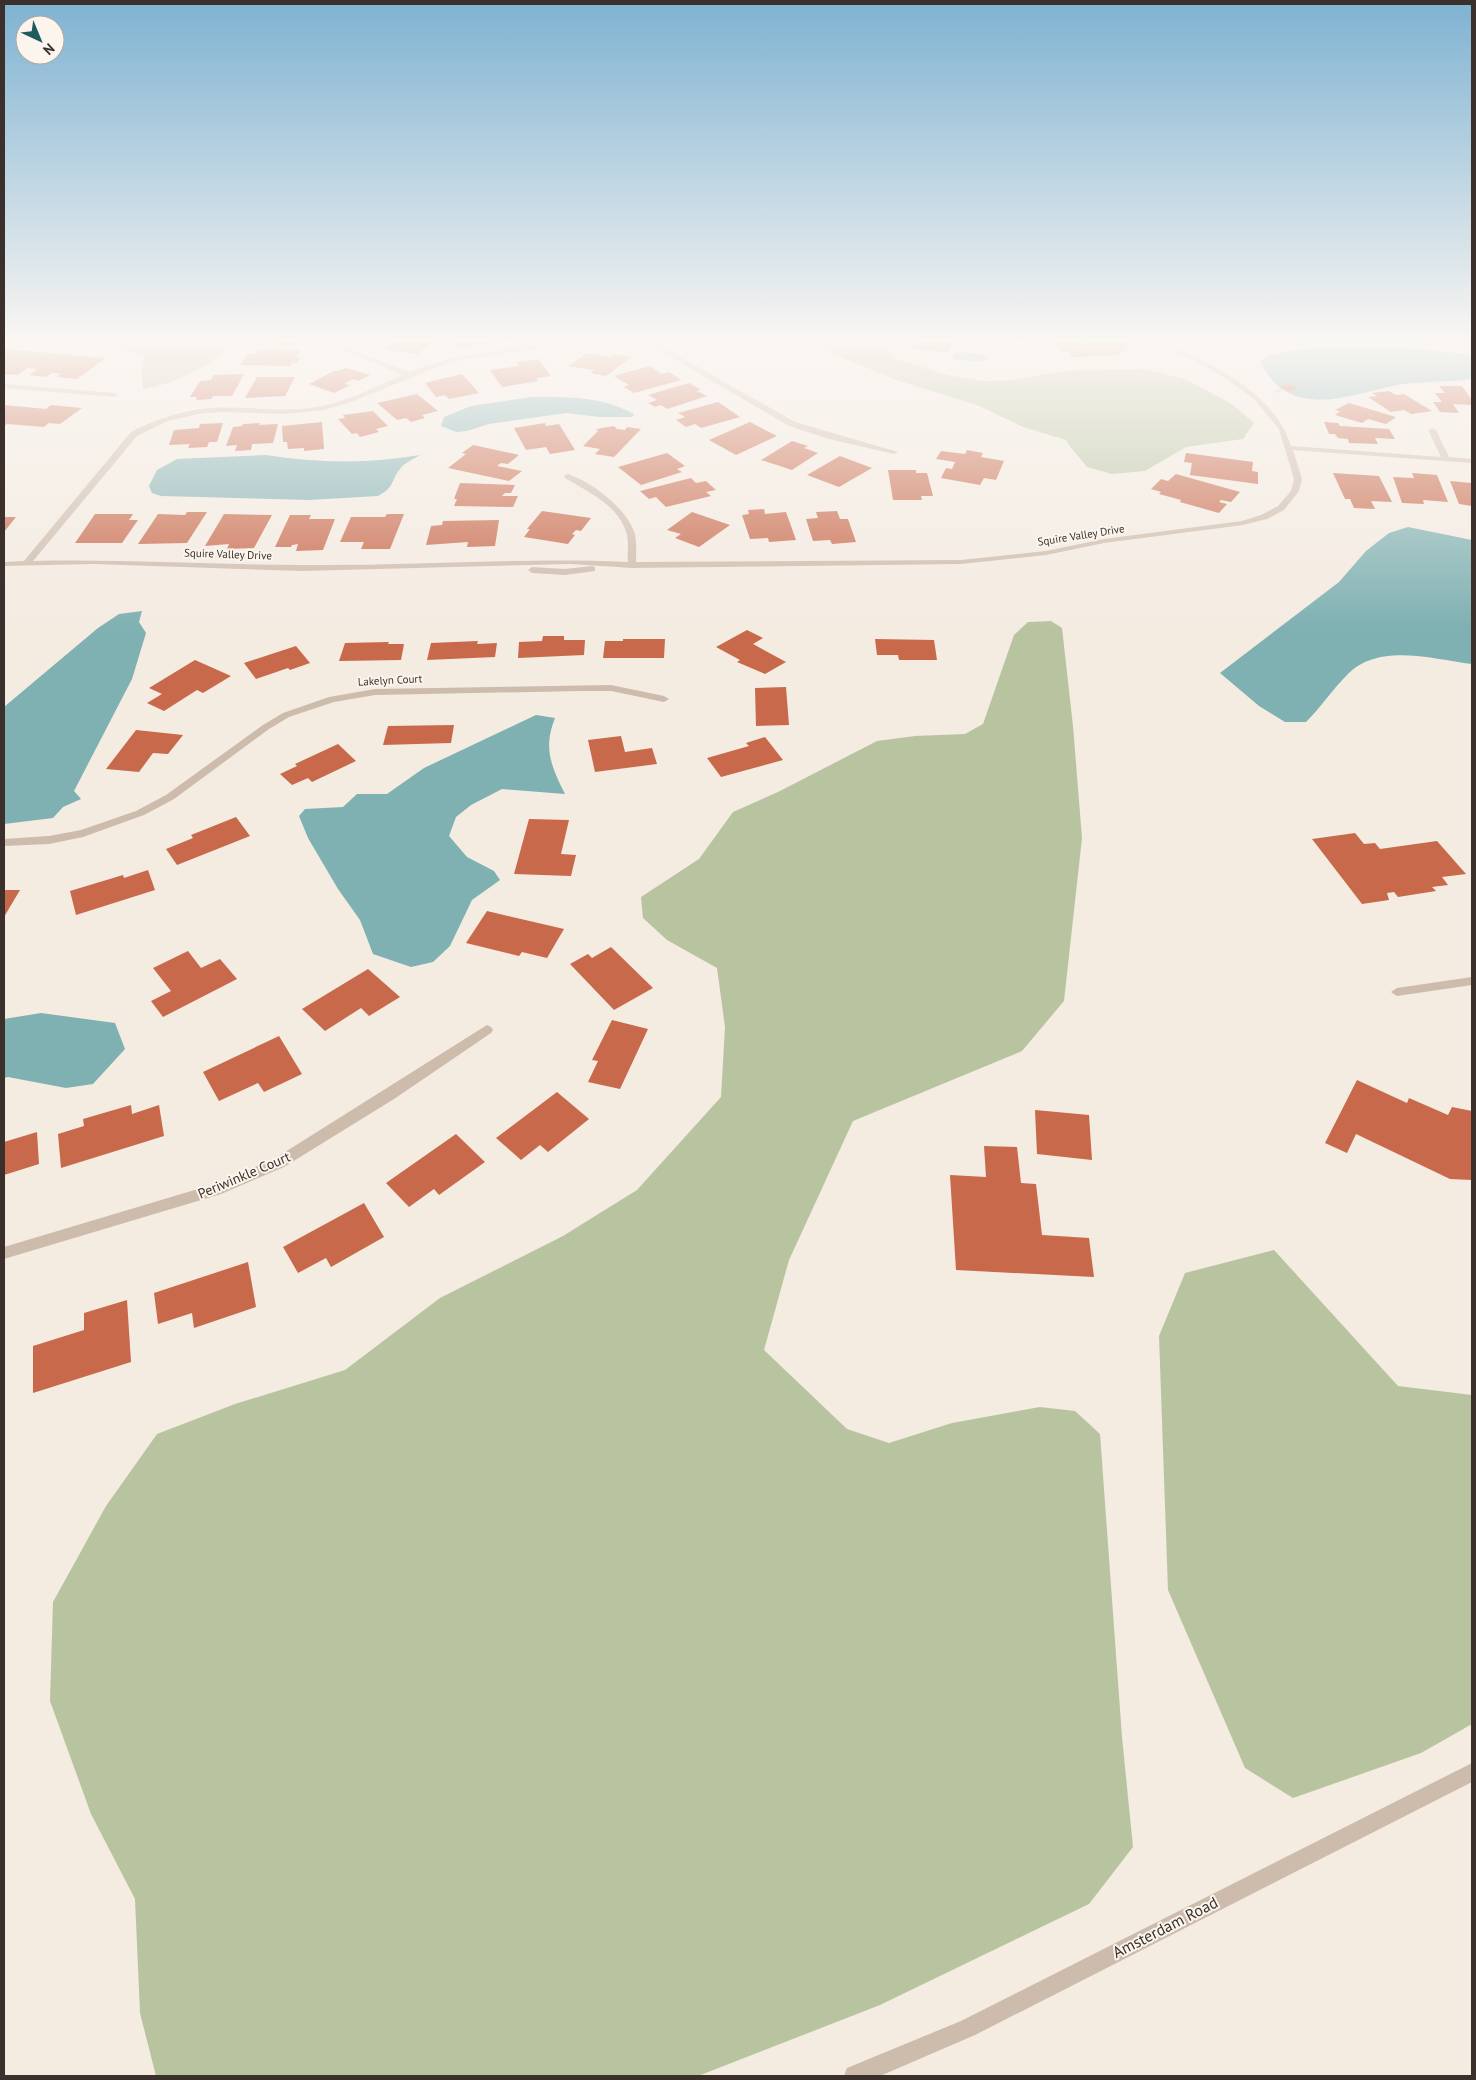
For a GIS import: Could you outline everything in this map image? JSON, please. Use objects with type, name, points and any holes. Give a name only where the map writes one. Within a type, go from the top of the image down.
[{"type":"street","points":[[26,564],[132,436]]},
{"type":"street","points":[[829,436],[894,452]]},
{"type":"street","name":"Squire Valley Drive","points":[[4,564],[93,562],[302,568],[452,566],[565,572],[632,565],[961,562],[1046,553],[1104,541],[1243,523],[1264,516],[1281,508],[1295,491],[1298,479],[1285,436]]},
{"type":"street","points":[[1435,436],[1446,459]]},
{"type":"street","points":[[1289,448],[1472,460]]},
{"type":"street","points":[[568,476],[608,501],[623,517],[631,534],[632,565]]},
{"type":"street","name":"Lakelyn Court","points":[[4,843],[49,840],[83,834],[140,813],[170,797],[266,727],[286,715],[332,699],[375,692],[587,688],[611,688],[664,699]]},
{"type":"street","points":[[1397,992],[1472,981]]},
{"type":"street","name":"Periwinkle Court","points":[[4,1253],[221,1188],[279,1163],[389,1095],[487,1030]]},
{"type":"street","name":"Amsterdam Road","points":[[856,2076],[968,2028],[1472,1772]]},
{"type":"green space","points":[[1053,436],[1245,436],[1243,439],[1186,447],[1145,471],[1112,474],[1087,467],[1066,440]]},
{"type":"green space","points":[[1051,621],[1062,628],[1073,726],[1082,838],[1064,1001],[1022,1051],[853,1121],[789,1260],[764,1350],[847,1429],[889,1443],[952,1423],[1040,1407],[1075,1411],[1100,1434],[1122,1737],[1133,1847],[1089,1904],[880,2005],[698,2076],[156,2076],[140,2013],[135,1899],[91,1814],[50,1701],[53,1602],[106,1506],[157,1434],[235,1404],[345,1370],[440,1298],[563,1236],[637,1190],[721,1097],[725,1027],[717,968],[667,940],[643,918],[641,897],[699,859],[733,812],[778,792],[877,741],[915,736],[965,734],[983,724],[1014,635],[1028,622]]},
{"type":"green space","points":[[1274,1250],[1398,1386],[1472,1395],[1472,1724],[1421,1753],[1293,1798],[1245,1768],[1168,1590],[1159,1336],[1185,1273]]},
{"type":"water","points":[[266,455],[304,460],[362,461],[420,455],[402,467],[390,487],[378,496],[309,500],[161,496],[152,493],[149,486],[157,470],[177,459]]},
{"type":"water","points":[[1408,527],[1472,540],[1472,664],[1406,655],[1374,659],[1360,665],[1347,675],[1306,722],[1285,722],[1259,706],[1220,673],[1339,582],[1366,551],[1389,533]]},
{"type":"water","points":[[142,611],[139,622],[146,633],[132,679],[74,791],[81,799],[63,807],[53,818],[4,824],[4,707],[98,628],[119,614]]},
{"type":"water","points":[[536,715],[555,718],[551,729],[550,757],[565,794],[502,789],[471,805],[456,817],[449,836],[467,857],[494,871],[500,880],[472,900],[450,946],[433,962],[411,967],[373,954],[360,920],[338,889],[308,838],[299,816],[305,809],[343,807],[357,794],[387,794],[424,768]]},
{"type":"water","points":[[41,1013],[115,1023],[125,1049],[93,1084],[66,1088],[8,1077],[4,1078],[4,1019]]},
{"type":"building","points":[[172,436],[219,436],[217,442],[209,442],[207,447],[188,448],[190,444],[169,445]]},
{"type":"building","points":[[230,436],[275,436],[273,443],[252,444],[251,450],[235,451],[237,445],[226,446]]},
{"type":"building","points":[[283,436],[323,436],[324,449],[304,451],[304,448],[288,449],[287,442],[283,442]]},
{"type":"building","points":[[518,436],[566,436],[575,450],[550,454],[546,447],[526,450]]},
{"type":"building","points":[[593,436],[634,436],[614,457],[595,454],[600,449],[583,446]]},
{"type":"building","points":[[718,436],[777,436],[736,455],[709,440]]},
{"type":"building","points":[[1337,436],[1393,436],[1395,439],[1375,438],[1378,444],[1349,443],[1348,439],[1338,438]]},
{"type":"building","points":[[792,441],[808,446],[804,448],[818,453],[792,470],[761,460]]},
{"type":"building","points":[[473,445],[519,455],[508,464],[501,463],[497,466],[522,471],[509,481],[448,468],[466,454],[462,453]]},
{"type":"building","points":[[967,450],[983,453],[981,457],[1004,461],[996,480],[984,478],[980,485],[941,478],[946,468],[952,469],[955,462],[936,459],[941,451],[965,454]]},
{"type":"building","points":[[667,453],[685,466],[677,469],[682,472],[641,485],[618,467]]},
{"type":"building","points":[[1186,453],[1253,462],[1252,471],[1258,472],[1258,484],[1190,475],[1192,463],[1184,462]]},
{"type":"building","points":[[840,456],[872,468],[839,487],[807,475]]},
{"type":"building","points":[[888,470],[916,470],[916,473],[927,473],[933,496],[921,496],[922,500],[893,500]]},
{"type":"building","points":[[1333,473],[1379,476],[1392,502],[1371,501],[1375,509],[1354,508],[1350,499],[1345,499]]},
{"type":"building","points":[[1412,473],[1437,475],[1448,502],[1423,500],[1424,504],[1402,503],[1393,477],[1414,478]]},
{"type":"building","points":[[1176,474],[1240,492],[1231,502],[1221,500],[1219,502],[1227,504],[1219,513],[1180,502],[1181,500],[1159,494],[1161,492],[1151,489],[1161,479],[1168,481]]},
{"type":"building","points":[[691,478],[696,483],[706,481],[716,490],[706,492],[711,496],[666,507],[656,497],[649,499],[640,491]]},
{"type":"building","points":[[1450,481],[1472,483],[1472,506],[1459,504]]},
{"type":"building","points":[[460,483],[515,485],[511,493],[505,493],[502,496],[518,496],[513,507],[454,506],[457,499],[454,499]]},
{"type":"building","points":[[764,509],[765,514],[786,512],[796,540],[769,542],[768,538],[750,539],[742,515],[749,514],[748,510]]},
{"type":"building","points":[[542,511],[591,518],[581,531],[576,530],[572,534],[575,535],[568,544],[524,537],[530,529],[527,529]]},
{"type":"building","points":[[837,511],[840,519],[848,519],[856,542],[832,544],[830,540],[813,541],[806,519],[818,518],[816,512]]},
{"type":"building","points":[[187,512],[207,512],[187,543],[138,544],[158,514],[185,515]]},
{"type":"building","points":[[692,512],[730,525],[699,547],[675,538],[681,534],[667,530]]},
{"type":"building","points":[[95,514],[133,514],[129,520],[138,520],[122,543],[75,543]]},
{"type":"building","points":[[224,514],[272,515],[254,548],[227,549],[229,544],[205,546]]},
{"type":"building","points":[[387,514],[404,514],[390,549],[361,549],[364,542],[340,542],[351,517],[385,517]]},
{"type":"building","points":[[290,515],[311,515],[309,519],[335,519],[323,550],[296,551],[298,544],[291,547],[275,547]]},
{"type":"building","points":[[4,517],[16,517],[4,532]]},
{"type":"building","points":[[499,520],[495,546],[467,547],[468,542],[426,545],[431,526],[442,525],[443,521]]},
{"type":"building","points":[[747,630],[763,638],[753,644],[786,662],[765,674],[737,662],[740,660],[716,647]]},
{"type":"building","points":[[543,636],[564,636],[564,640],[585,640],[584,655],[518,658],[519,642],[542,641]]},
{"type":"building","points":[[623,639],[665,639],[664,658],[603,658],[605,641],[623,641]]},
{"type":"building","points":[[875,639],[934,640],[937,660],[899,660],[898,655],[877,655]]},
{"type":"building","points":[[478,641],[477,644],[497,643],[495,657],[427,660],[431,643]]},
{"type":"building","points":[[389,642],[388,644],[404,644],[401,660],[339,661],[345,643]]},
{"type":"building","points":[[296,646],[310,663],[256,679],[244,663]]},
{"type":"building","points":[[195,660],[231,676],[203,693],[197,690],[164,711],[147,703],[162,694],[149,688]]},
{"type":"building","points":[[786,687],[789,725],[756,726],[755,688]]},
{"type":"building","points":[[454,725],[451,743],[383,745],[388,726]]},
{"type":"building","points":[[136,730],[183,735],[168,754],[153,753],[139,772],[106,769]]},
{"type":"building","points":[[621,736],[625,752],[652,748],[657,764],[595,772],[588,740]]},
{"type":"building","points":[[765,737],[783,760],[721,777],[707,758],[749,746],[746,743]]},
{"type":"building","points":[[338,744],[356,761],[312,782],[308,778],[292,785],[280,774],[297,766],[295,764]]},
{"type":"building","points":[[236,817],[250,836],[177,865],[166,849],[193,838],[191,835]]},
{"type":"building","points":[[529,819],[569,820],[561,854],[576,855],[571,876],[514,874]]},
{"type":"building","points":[[1355,833],[1364,844],[1375,843],[1380,849],[1437,841],[1466,874],[1442,877],[1448,885],[1432,887],[1436,891],[1398,897],[1394,892],[1387,893],[1389,900],[1362,904],[1312,839]]},
{"type":"building","points":[[148,870],[155,890],[76,915],[70,891],[123,875],[124,878]]},
{"type":"building","points":[[4,890],[20,890],[4,917]]},
{"type":"building","points":[[487,911],[564,929],[547,958],[522,952],[519,956],[466,943]]},
{"type":"building","points":[[611,947],[653,988],[614,1010],[570,964],[588,954],[592,958]]},
{"type":"building","points":[[188,951],[201,968],[220,959],[237,979],[163,1017],[151,1001],[171,991],[153,968]]},
{"type":"building","points":[[368,969],[400,997],[369,1016],[361,1008],[325,1031],[302,1009]]},
{"type":"building","points":[[612,1020],[648,1029],[620,1089],[588,1082],[598,1061],[592,1060]]},
{"type":"building","points":[[279,1036],[302,1074],[264,1092],[258,1083],[219,1101],[203,1072]]},
{"type":"building","points":[[1357,1080],[1407,1103],[1409,1098],[1448,1115],[1452,1107],[1472,1111],[1472,1180],[1450,1179],[1356,1134],[1347,1153],[1325,1143]]},
{"type":"building","points":[[557,1092],[589,1119],[548,1152],[540,1145],[521,1160],[496,1138]]},
{"type":"building","points":[[131,1105],[132,1114],[159,1105],[164,1136],[61,1168],[58,1134],[84,1126],[83,1119]]},
{"type":"building","points":[[1035,1110],[1089,1115],[1092,1160],[1037,1154]]},
{"type":"building","points":[[37,1132],[39,1164],[4,1175],[4,1142]]},
{"type":"building","points":[[456,1134],[485,1162],[439,1195],[434,1189],[409,1207],[386,1183]]},
{"type":"building","points":[[984,1146],[1017,1147],[1021,1183],[1036,1184],[1042,1235],[1089,1238],[1094,1277],[956,1270],[950,1175],[986,1177]]},
{"type":"building","points":[[364,1203],[384,1237],[331,1267],[326,1258],[298,1273],[283,1247]]},
{"type":"building","points":[[248,1262],[256,1307],[194,1328],[192,1313],[158,1324],[154,1293]]},
{"type":"building","points":[[127,1300],[131,1362],[33,1393],[33,1346],[84,1330],[84,1313]]}]
